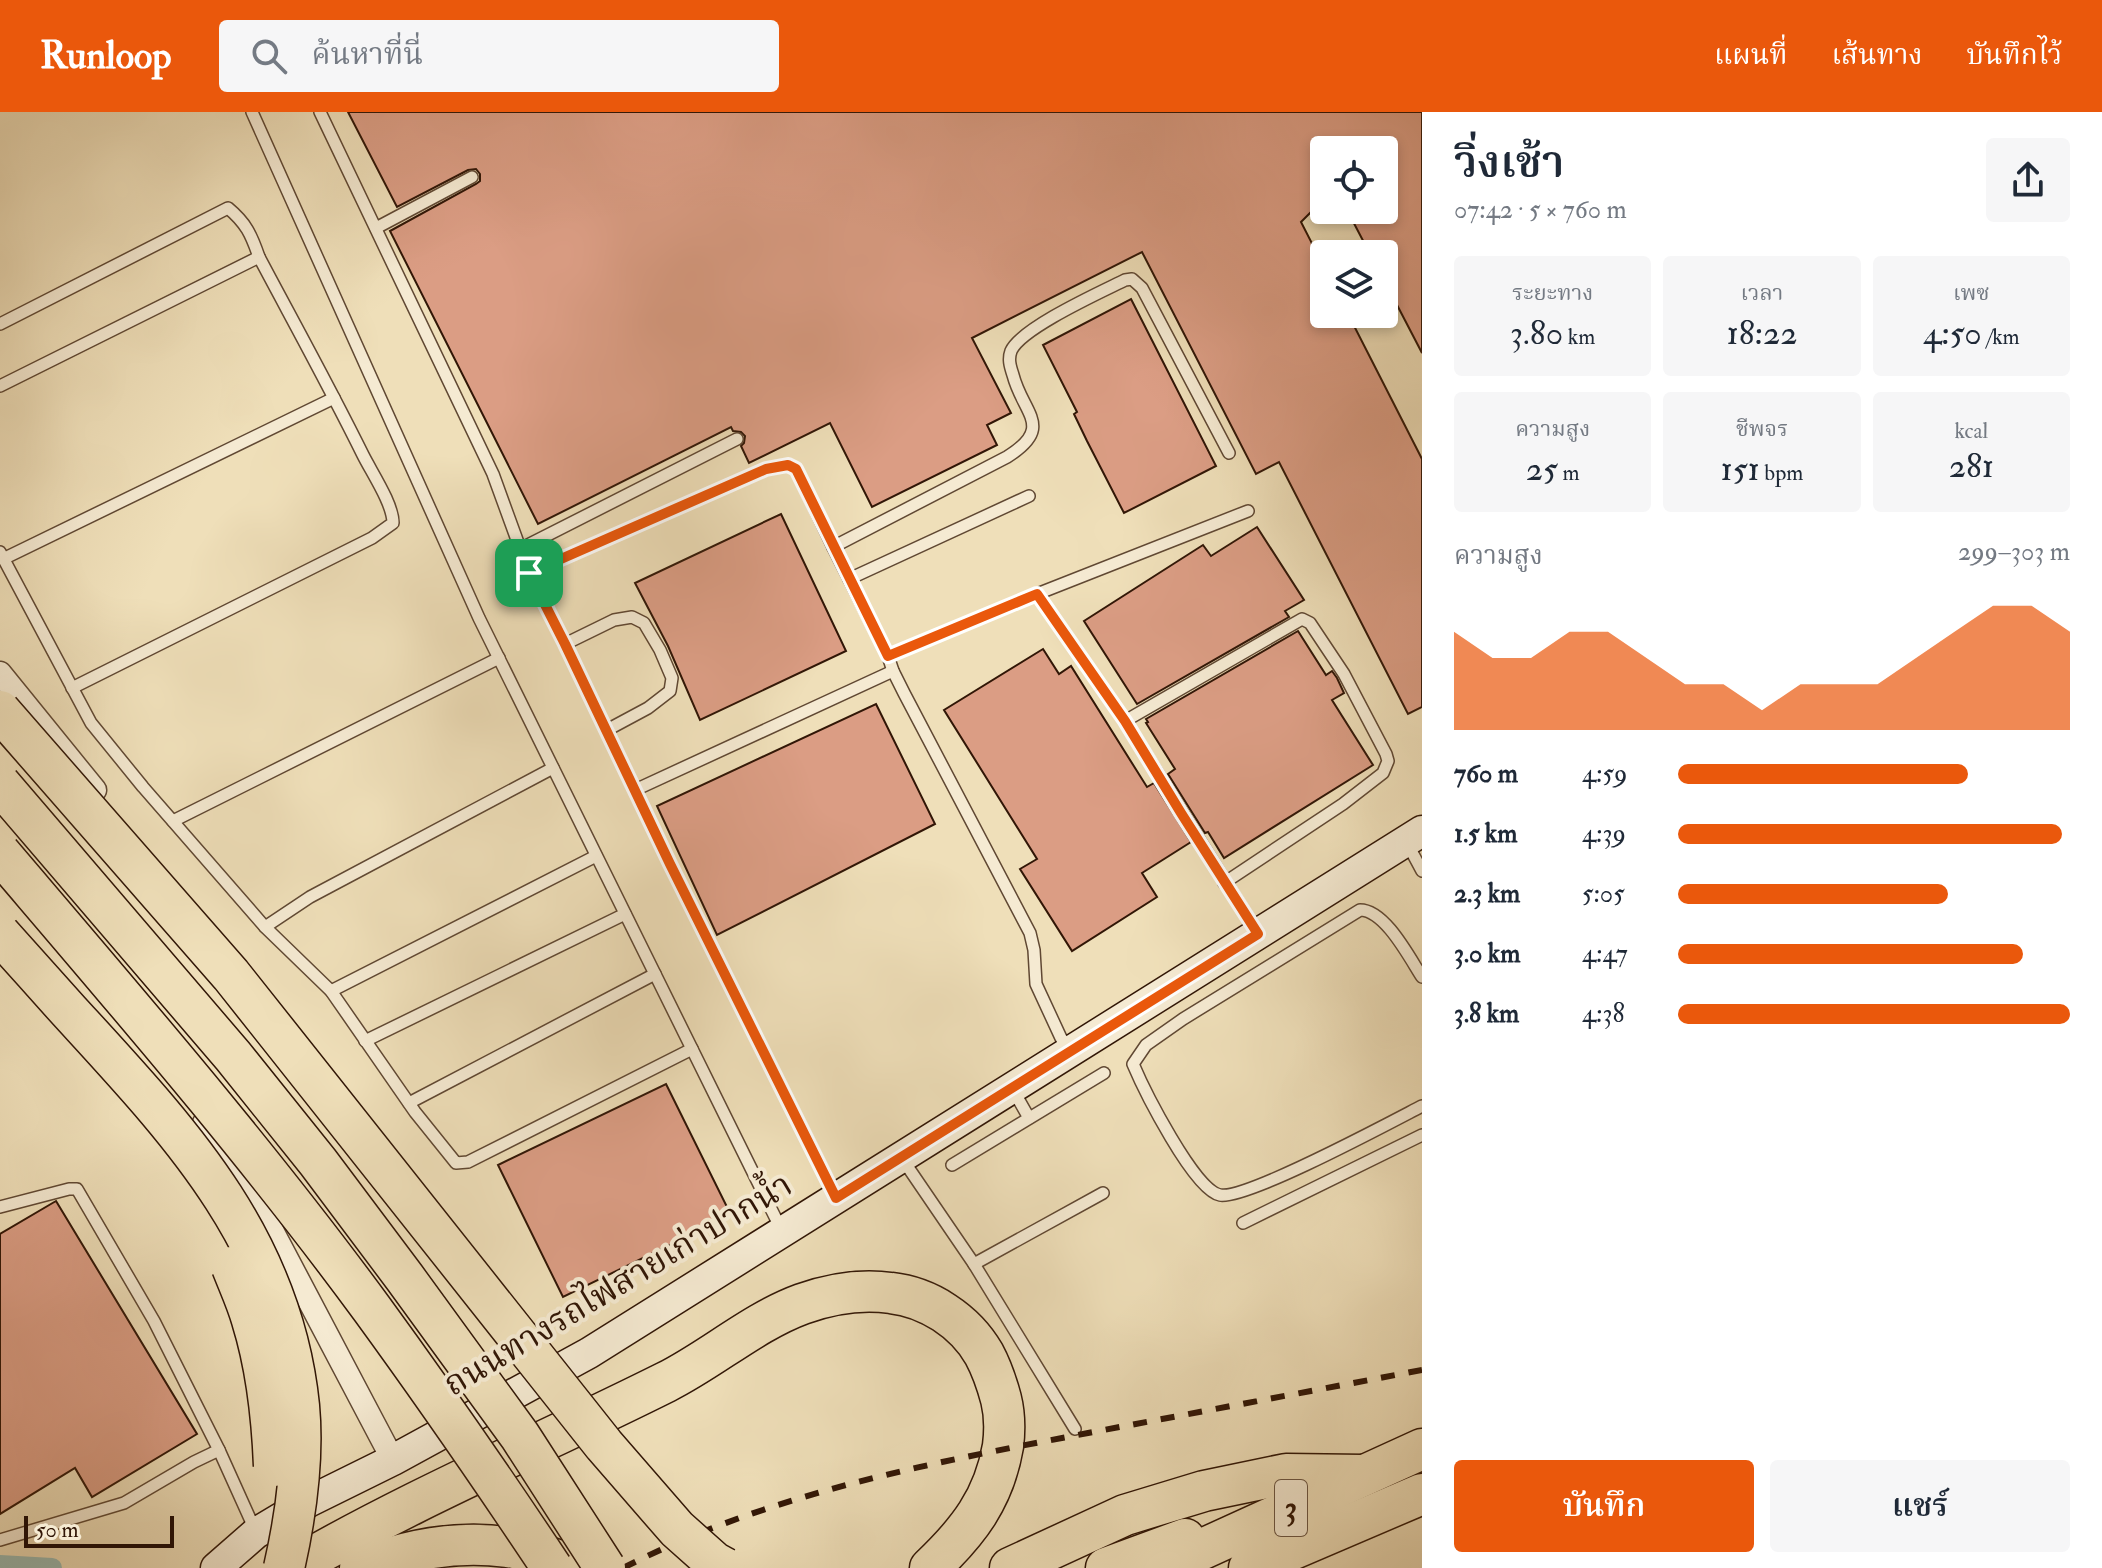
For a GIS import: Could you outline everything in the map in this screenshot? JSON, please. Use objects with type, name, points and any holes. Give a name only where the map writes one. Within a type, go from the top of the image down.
[{"type":"highway","points":[[0,711],[231,975],[604,1445],[677,1529],[725,1568]]},
{"type":"highway","points":[[0,784],[233,1056],[318,1162],[520,1436],[605,1568]]},
{"type":"highway","points":[[0,853],[195,1084],[371,1308],[552,1568]]},
{"type":"highway","points":[[0,934],[160,1112],[209,1173],[239,1220],[264,1273],[282,1318],[299,1407],[299,1479],[294,1524],[284,1568]]},
{"type":"highway","points":[[68,1010],[179,1168],[209,1219],[252,1319],[266,1376],[274,1470],[271,1515],[257,1550]]},
{"type":"highway","points":[[293,1568],[410,1504],[685,1373],[747,1333],[800,1305],[834,1295],[891,1292],[919,1299],[964,1328],[984,1354],[1001,1400],[1006,1426],[991,1491],[974,1521],[955,1545],[930,1568]]},
{"type":"highway","name":"3","points":[[1161,1568],[1422,1449]]},
{"type":"highway","points":[[1010,1568],[1125,1515],[1204,1491],[1286,1474],[1364,1475]]},
{"type":"highway","name":"3","points":[[1249,1568],[1422,1494]]},
{"type":"highway","points":[[1106,1568],[1315,1497]]},
{"type":"highway","points":[[1310,1568],[1422,1508]]},
{"type":"highway","points":[[360,1568],[397,1554],[469,1545],[507,1547],[578,1568]]},
{"type":"main road","name":"ถนนทางรถไฟสายเก่าปากน้ำ","points":[[216,1568],[257,1550],[308,1502],[393,1460],[589,1353],[1414,836]]},
{"type":"street","points":[[0,673],[524,1323],[557,1370]]},
{"type":"street","points":[[0,873],[191,1105],[246,1181],[393,1460]]},
{"type":"lane","points":[[252,112],[479,618],[782,1232]]},
{"type":"lane","points":[[320,112],[493,474],[529,573],[836,1198]]},
{"type":"lane","points":[[376,228],[472,177]]},
{"type":"lane","points":[[0,324],[228,208],[243,221],[252,237],[259,257],[385,497],[393,518],[393,523],[372,538],[72,688]]},
{"type":"lane","points":[[0,386],[259,257]]},
{"type":"lane","points":[[833,547],[1024,447],[1034,422],[1015,383],[1009,361],[1015,345],[1037,326],[1125,280],[1132,279],[1142,288],[1229,453]]},
{"type":"lane","points":[[334,398],[2,556],[91,723],[265,927],[331,991],[409,1103],[456,1163],[468,1162],[692,1049]]},
{"type":"lane","points":[[520,549],[737,439]]},
{"type":"lane","points":[[529,573],[766,469],[788,465],[796,469],[893,671],[1030,933],[1036,984],[1061,1038],[1071,1051]]},
{"type":"lane","points":[[849,579],[1029,496]]},
{"type":"lane","points":[[888,656],[1248,511]]},
{"type":"lane","points":[[1037,594],[1125,721],[1258,934]]},
{"type":"lane","points":[[565,644],[614,620],[632,617],[644,623],[660,650],[672,678],[670,691],[648,708],[607,730]]},
{"type":"lane","points":[[1125,721],[1302,619],[1310,623],[1344,674],[1386,754],[1388,766],[1343,804],[1224,883]]},
{"type":"lane","points":[[173,821],[499,658]]},
{"type":"lane","points":[[635,790],[893,671]]},
{"type":"lane","points":[[265,927],[310,897],[553,768]]},
{"type":"lane","points":[[1414,836],[1422,871]]},
{"type":"lane","points":[[331,991],[596,856]]},
{"type":"lane","points":[[1422,977],[1389,927],[1368,910],[1360,910],[1183,1019],[1146,1045],[1133,1064],[1147,1097],[1185,1160],[1210,1191],[1220,1195],[1230,1195],[1282,1176],[1422,1106]]},
{"type":"lane","points":[[365,1041],[625,914]]},
{"type":"lane","points":[[409,1103],[655,974]]},
{"type":"lane","points":[[952,1165],[1104,1073]]},
{"type":"lane","points":[[1012,1088],[1029,1118]]},
{"type":"lane","points":[[1243,1223],[1422,1135]]},
{"type":"lane","points":[[901,1157],[974,1264],[1075,1429]]},
{"type":"lane","points":[[0,1194],[3,1207],[77,1189],[154,1321],[219,1450],[257,1550]]},
{"type":"lane","points":[[974,1264],[1103,1193]]},
{"type":"lane","points":[[0,1540],[124,1503],[219,1450]]},
{"type":"building","points":[[348,112],[1422,112],[1422,353],[1398,307],[1398,240],[1363,240],[1354,224],[1398,224],[1398,136],[1310,136],[1310,213],[1301,222],[1310,240],[1310,328],[1355,328],[1422,459],[1422,707],[1408,714],[1279,462],[1256,474],[1142,252],[972,338],[1011,413],[987,425],[997,445],[872,507],[830,423],[749,463],[741,446],[745,436],[731,427],[538,524],[390,231],[476,184],[480,181],[480,174],[476,169],[468,170],[397,207]]},
{"type":"building","points":[[1131,299],[1216,466],[1124,513],[1043,345]]},
{"type":"building","points":[[781,514],[846,651],[700,720],[668,646],[635,583]]},
{"type":"building","points":[[1257,527],[1304,600],[1285,611],[1289,617],[1137,704],[1084,621],[1203,545],[1211,556]]},
{"type":"building","points":[[1298,631],[1326,675],[1332,671],[1337,678],[1344,693],[1332,700],[1373,765],[1224,858],[1168,774],[1175,769],[1146,719]]},
{"type":"building","points":[[1043,649],[1059,674],[1071,666],[1147,787],[1154,783],[1191,842],[1142,873],[1157,897],[1072,951],[1020,869],[1037,859],[944,710]]},
{"type":"building","points":[[876,704],[935,824],[717,935],[657,806]]},
{"type":"building","points":[[666,1084],[731,1215],[563,1297],[498,1165]]},
{"type":"building","points":[[56,1201],[197,1434],[92,1497],[75,1468],[0,1514],[0,1234]]},
{"type":"waterway","points":[[0,1565],[52,1568]]},
{"type":"railway","points":[[623,1568],[734,1520],[909,1469],[1422,1370]]},
{"type":"route","points":[[788,465],[796,469],[888,656],[1037,594],[1125,721],[1258,934],[836,1198],[529,573],[766,469],[788,465]]}]
